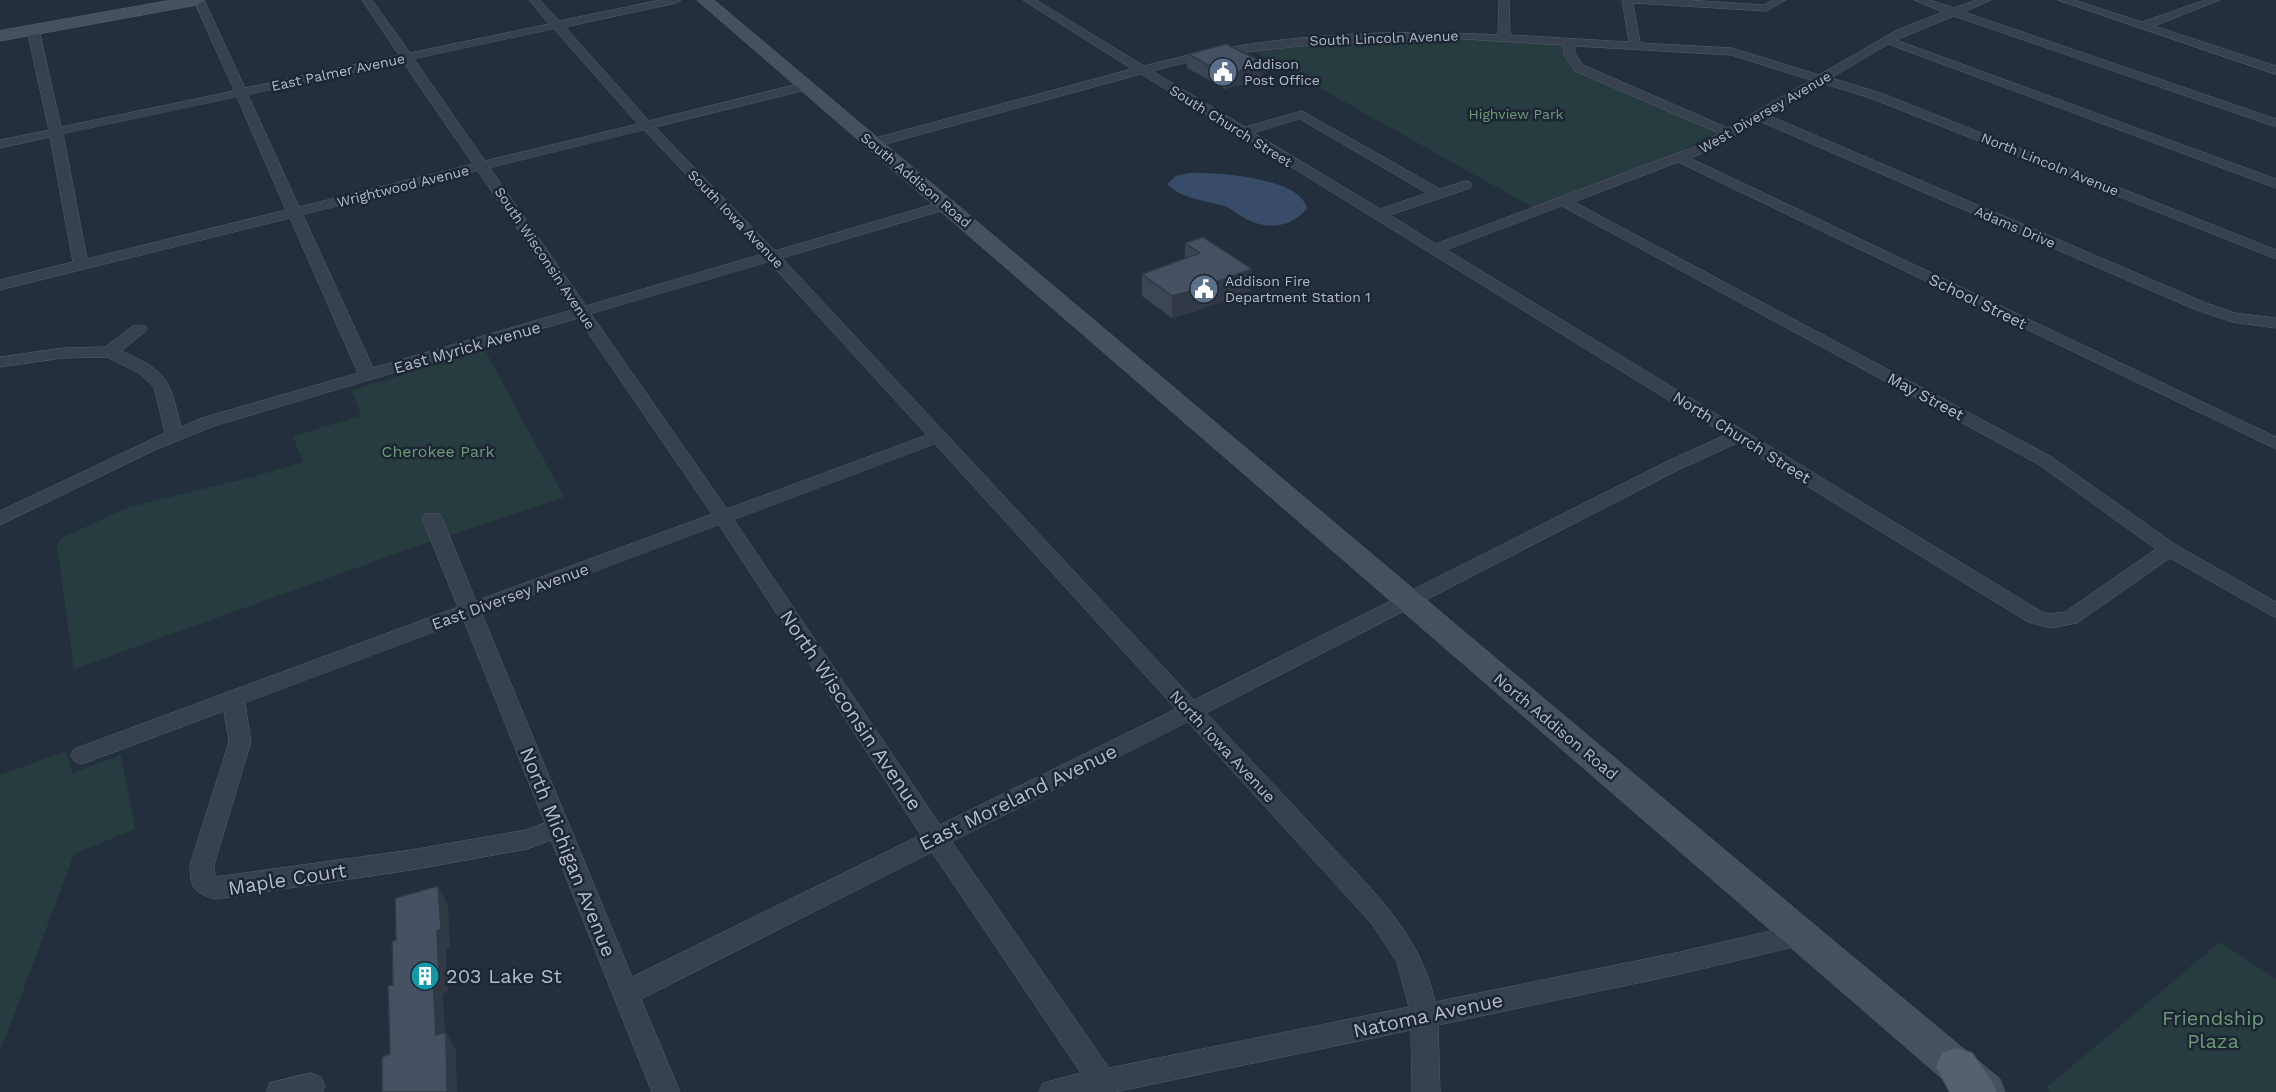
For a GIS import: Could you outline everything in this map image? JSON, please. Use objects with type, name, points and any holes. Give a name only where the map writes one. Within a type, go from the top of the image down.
[{"type":"street","points":[[0,36],[198,0],[368,376]]},
{"type":"street","name":"South Wisconsin Avenue","points":[[367,0],[723,517]]},
{"type":"street","name":"South Iowa Avenue","points":[[534,0],[647,126],[772,256],[939,437]]},
{"type":"street","name":"East Palmer Avenue","points":[[0,144],[676,0]]},
{"type":"street","name":"South Addison Road","points":[[705,0],[1127,359]]},
{"type":"street","name":"South Church Street","points":[[1028,0],[1421,243],[1436,249]]},
{"type":"street","points":[[1504,0],[1504,37]]},
{"type":"street","points":[[1627,0],[1635,45]]},
{"type":"street","points":[[1634,0],[1766,8],[1781,0]]},
{"type":"street","points":[[1919,0],[2276,123]]},
{"type":"street","name":"West Diversey Avenue","points":[[1436,249],[1701,149],[1887,40],[1915,26],[1986,0]]},
{"type":"street","points":[[2062,0],[2276,69]]},
{"type":"street","points":[[2143,26],[2215,0]]},
{"type":"street","points":[[33,30],[56,132],[81,265]]},
{"type":"street","name":"South Lincoln Avenue","points":[[873,143],[1141,70],[1239,49],[1320,39],[1410,35],[1504,37],[1732,52],[1822,79]]},
{"type":"street","points":[[1887,40],[2276,184]]},
{"type":"street","points":[[1568,41],[1570,55],[1579,68],[1729,133]]},
{"type":"street","name":"North Lincoln Avenue","points":[[1822,79],[1877,96],[2276,255]]},
{"type":"street","name":"Wrightwood Avenue","points":[[0,285],[806,86]]},
{"type":"street","points":[[1242,132],[1302,115],[1438,194]]},
{"type":"street","name":"Adams Drive","points":[[1759,116],[2200,306],[2232,317],[2276,323]]},
{"type":"street","name":"School Street","points":[[1680,158],[2276,444]]},
{"type":"street","points":[[1377,215],[1465,185]]},
{"type":"street","name":"May Street","points":[[1564,202],[2034,455],[2069,476],[2169,549],[2276,611]]},
{"type":"street","name":"East Myrick Avenue","points":[[0,519],[174,435],[208,422],[946,205]]},
{"type":"street","name":"North Church Street","points":[[1436,249],[2019,609],[2050,621],[2070,618],[2169,549]]},
{"type":"street","points":[[109,352],[140,329]]},
{"type":"street","points":[[0,362],[63,353],[109,352],[145,369],[158,381],[162,387],[174,435]]},
{"type":"street","name":"North Addison Road","points":[[1127,359],[1410,600],[1530,706],[1802,935],[1973,1084]]},
{"type":"street","name":"East Moreland Avenue","points":[[625,994],[1191,711],[1659,473],[1739,435]]},
{"type":"street","name":"East Diversey Avenue","points":[[82,755],[939,437]]},
{"type":"street","name":"North Iowa Avenue","points":[[939,437],[1392,931],[1415,974],[1421,992],[1424,1015],[1426,1092]]},
{"type":"street","name":"North Wisconsin Avenue","points":[[723,517],[936,838],[1102,1081]]},
{"type":"street","name":"North Michigan Avenue","points":[[432,518],[666,1092]]},
{"type":"street","name":"Maple Court","points":[[233,699],[240,742],[202,865],[203,883],[215,889],[516,842],[559,828]]},
{"type":"street","name":"Natoma Avenue","points":[[1053,1092],[1680,963],[1802,935]]},
{"type":"street","points":[[280,1092],[310,1086]]},
{"type":"green space","name":"Highview Park","points":[[1378,37],[1453,37],[1564,43],[1571,64],[1719,132],[1672,155],[1534,208],[1250,49]]},
{"type":"green space","name":"Cherokee Park","points":[[485,350],[564,497],[417,546],[74,669],[57,546],[60,539],[126,508],[303,462],[293,436],[361,416],[352,390]]},
{"type":"green space","points":[[66,751],[72,773],[121,755],[135,829],[74,854],[0,1052],[0,775]]},
{"type":"green space","name":"Friendship Plaza","points":[[2220,942],[2276,979],[2276,1092],[2051,1092],[2046,1088]]},
{"type":"water","points":[[1189,173],[1236,175],[1273,183],[1289,189],[1301,198],[1307,208],[1288,223],[1272,226],[1256,223],[1224,206],[1179,193],[1167,184],[1176,176]]},
{"type":"building","points":[[1226,44],[1260,61],[1256,62],[1262,65],[1226,75],[1188,54]]},
{"type":"building","points":[[1203,237],[1252,269],[1172,296],[1142,274],[1200,253],[1185,243]]},
{"type":"building","points":[[438,886],[441,929],[437,931],[439,973],[433,975],[436,1035],[446,1032],[447,1092],[382,1092],[382,1057],[390,1054],[388,986],[393,985],[392,941],[396,940],[395,898]]},
{"type":"place","name":"Addison Post Office","points":[[1223,72]]},
{"type":"place","name":"Addison Fire Department Station 1","points":[[1204,289]]},
{"type":"place","name":"203 Lake St","points":[[425,976]]}]
